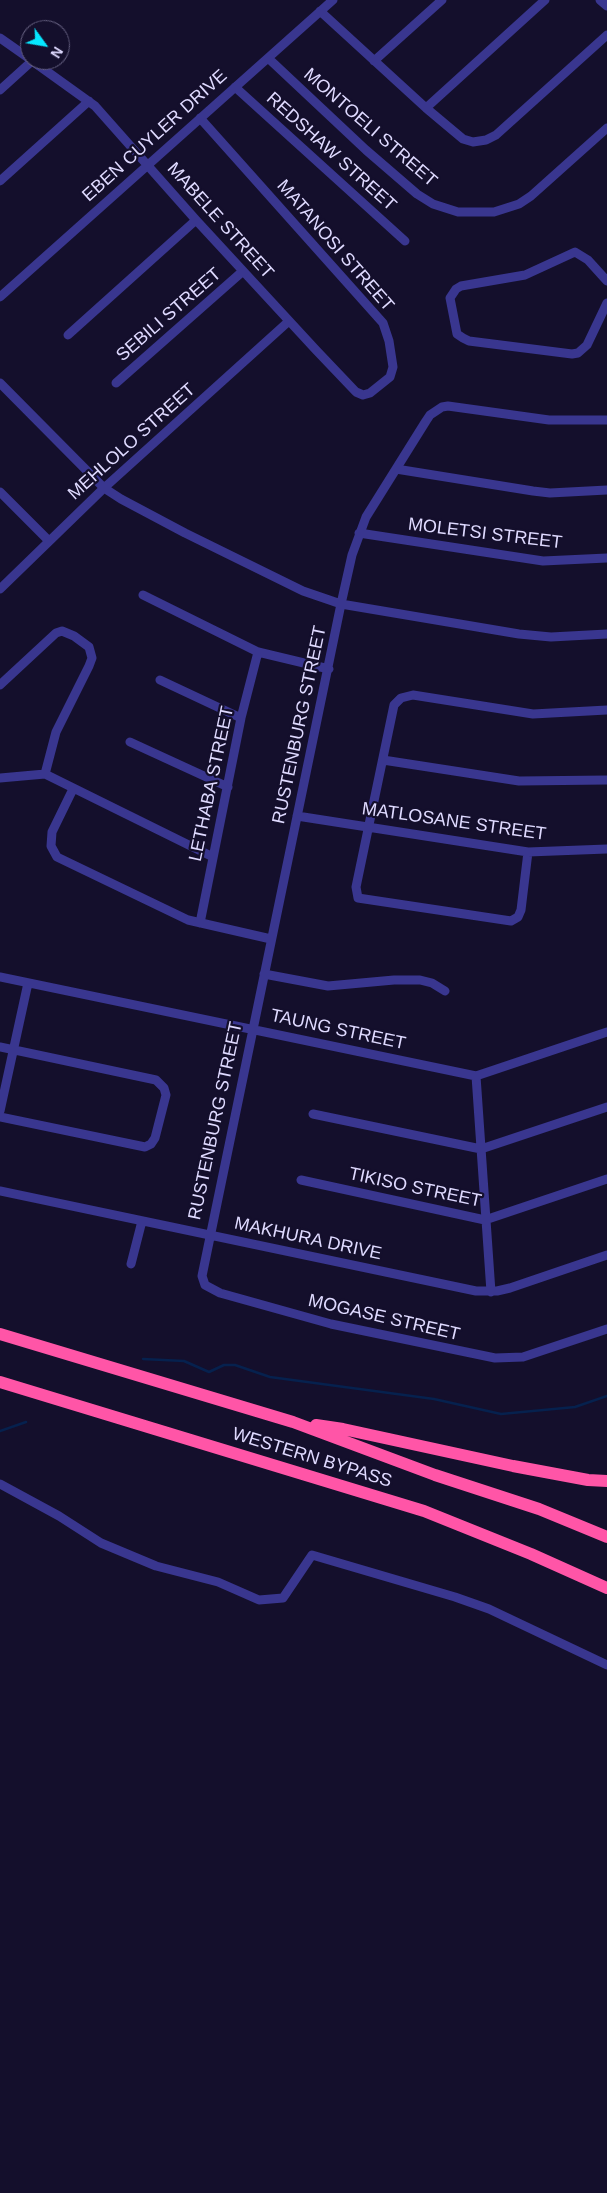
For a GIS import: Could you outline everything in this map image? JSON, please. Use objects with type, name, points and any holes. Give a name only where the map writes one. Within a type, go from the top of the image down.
[{"type":"highway","name":"WESTERN BYPASS","points":[[0,1334],[293,1422],[435,1475],[539,1509],[607,1537]]},
{"type":"highway","name":"WESTERN BYPASS","points":[[0,1382],[424,1511],[531,1554],[607,1588]]},
{"type":"highway","points":[[293,1422],[343,1429],[513,1466],[588,1480],[607,1481]]},
{"type":"highway","points":[[531,1554],[607,1598]]},
{"type":"street","name":"EBEN CUYLER DRIVE","points":[[0,297],[333,0]]},
{"type":"street","points":[[374,61],[442,0]]},
{"type":"street","points":[[426,108],[545,0]]},
{"type":"street","points":[[600,0],[607,6]]},
{"type":"street","points":[[320,11],[426,108],[463,139],[473,142],[486,140],[496,135],[607,35]]},
{"type":"street","name":"MABELE STREET","points":[[0,38],[20,52]]},
{"type":"street","name":"MONTOELI STREET","points":[[268,58],[366,150],[417,194],[439,207],[458,212],[494,212],[519,204],[531,196],[607,128]]},
{"type":"street","points":[[0,90],[21,70]]},
{"type":"street","name":"MABELE STREET","points":[[45,70],[89,101],[148,164],[196,220],[356,392]]},
{"type":"street","name":"REDSHAW STREET","points":[[235,87],[405,241]]},
{"type":"street","points":[[0,181],[89,101]]},
{"type":"street","name":"MATANOSI STREET","points":[[200,118],[383,323],[388,335],[392,359],[390,377],[367,395],[356,392]]},
{"type":"street","points":[[68,334],[196,220]]},
{"type":"street","points":[[607,281],[588,260],[575,252],[525,275],[461,286],[456,289],[450,298],[457,334],[469,341],[572,354],[578,353],[588,345],[607,303]]},
{"type":"street","name":"SEBILI STREET","points":[[116,382],[243,271]]},
{"type":"street","name":"MEHLOLO STREET","points":[[0,589],[104,488],[290,322]]},
{"type":"street","points":[[0,383],[104,488],[121,499],[286,584],[341,604],[536,637],[607,634]]},
{"type":"street","name":"RUSTENBURG STREET","points":[[209,1235],[329,669],[341,604],[359,533],[366,516],[430,415],[442,407],[448,406],[549,420],[607,420]]},
{"type":"street","points":[[396,469],[533,492],[607,490]]},
{"type":"street","points":[[0,492],[49,541]]},
{"type":"street","name":"MOLETSI STREET","points":[[359,533],[544,561],[607,558]]},
{"type":"street","points":[[143,595],[258,652],[329,669]]},
{"type":"street","points":[[0,686],[56,633],[62,631],[74,636],[89,647],[92,658],[56,732],[45,774]]},
{"type":"street","name":"LETHABA STREET","points":[[200,923],[241,718],[258,652]]},
{"type":"street","points":[[160,680],[241,718]]},
{"type":"street","points":[[528,852],[522,910],[518,917],[512,921],[358,898],[356,892],[368,827],[394,705],[397,700],[406,696],[533,714],[607,710]]},
{"type":"street","points":[[130,742],[228,787]]},
{"type":"street","points":[[383,760],[519,781],[607,780]]},
{"type":"street","points":[[0,778],[45,774],[213,857]]},
{"type":"street","points":[[73,789],[52,832],[51,846],[57,857],[178,916],[200,923],[271,939]]},
{"type":"street","name":"MATLOSANE STREET","points":[[297,816],[528,852],[607,849]]},
{"type":"street","points":[[264,974],[328,986],[394,980],[420,980],[432,982],[445,991]]},
{"type":"street","name":"TAUNG STREET","points":[[0,977],[476,1076]]},
{"type":"street","points":[[0,1110],[28,983]]},
{"type":"street","points":[[491,1292],[484,1220],[476,1076],[607,1032]]},
{"type":"street","points":[[0,1046],[156,1080],[164,1088],[165,1103],[155,1140],[145,1147],[0,1116]]},
{"type":"street","points":[[313,1114],[481,1149],[607,1107]]},
{"type":"street","name":"TIKISO STREET","points":[[301,1180],[484,1220],[607,1179]]},
{"type":"street","name":"MAKHURA DRIVE","points":[[0,1191],[468,1290],[491,1292],[510,1288],[607,1255]]},
{"type":"street","points":[[131,1264],[142,1221]]},
{"type":"street","name":"MOGASE STREET","points":[[209,1235],[202,1276],[202,1281],[208,1288],[220,1294],[331,1324],[495,1358],[523,1357],[607,1329]]},
{"type":"street","points":[[0,1484],[59,1516],[101,1543],[156,1566],[218,1582],[259,1600],[283,1598],[312,1556],[455,1597],[488,1609],[607,1665]]},
{"type":"waterway","points":[[143,1359],[184,1361],[209,1372],[224,1365],[235,1365],[270,1377],[434,1399],[501,1414],[575,1407],[607,1396]]},
{"type":"waterway","points":[[0,1431],[26,1422]]}]
